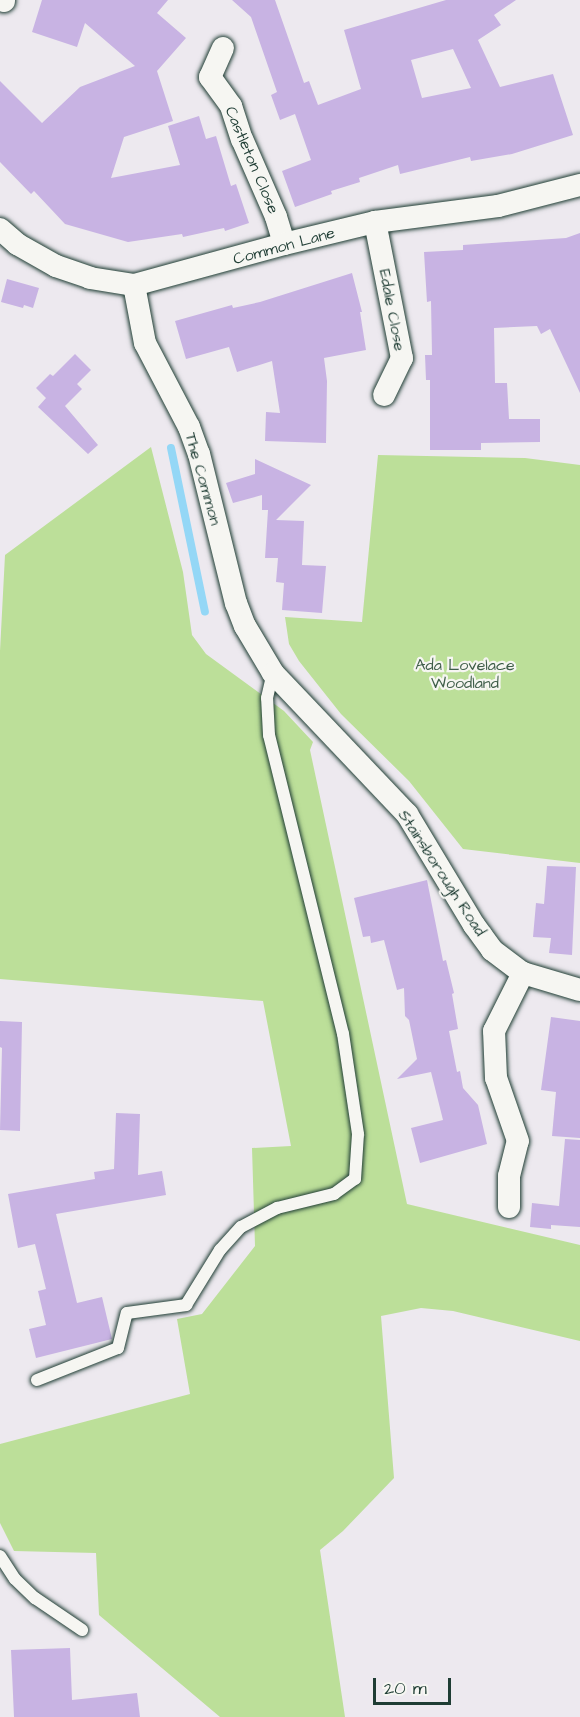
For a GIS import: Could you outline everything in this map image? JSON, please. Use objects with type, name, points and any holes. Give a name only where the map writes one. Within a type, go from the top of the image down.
[{"type":"street","name":"Castleton Close","points":[[223,48],[210,77],[231,106],[242,139],[276,217],[284,244]]},
{"type":"street","name":"Common Lane","points":[[0,229],[17,244],[56,266],[90,278],[134,285],[375,222],[498,206],[580,185]]},
{"type":"street","name":"Edale Close","points":[[375,222],[402,358],[384,395]]},
{"type":"street","name":"The Common","points":[[134,285],[145,343],[189,427],[199,454],[236,603],[245,626],[273,673]]},
{"type":"street","name":"Stainsborough Road","points":[[273,673],[407,814],[474,925],[492,950],[522,973],[580,990]]},
{"type":"street","points":[[509,1207],[509,1176],[518,1141],[496,1078],[494,1031],[522,973]]},
{"type":"lane","points":[[37,1380],[118,1348],[127,1313],[186,1305],[220,1250],[241,1227],[277,1208],[334,1194],[355,1179],[358,1134],[343,1034],[269,735],[267,698],[273,673]]},
{"type":"lane","points":[[0,1556],[15,1579],[35,1599],[82,1630]]},
{"type":"green space","points":[[151,447],[183,572],[192,635],[206,654],[284,711],[313,742],[310,750],[407,1204],[580,1245],[580,1341],[453,1311],[421,1308],[381,1316],[394,1478],[343,1531],[320,1550],[345,1717],[220,1717],[99,1615],[96,1553],[14,1551],[0,1523],[0,1444],[190,1394],[177,1319],[202,1314],[255,1246],[252,1148],[291,1146],[263,1001],[0,979],[0,651],[5,555]]},
{"type":"green space","name":"Ada Lovelace Woodland","points":[[378,455],[525,458],[580,465],[580,863],[463,849],[409,781],[341,714],[299,661],[289,644],[285,617],[362,622]]},
{"type":"building","points":[[42,0],[168,0],[157,13],[186,38],[157,71],[173,121],[124,137],[111,178],[180,165],[168,126],[199,116],[206,139],[216,136],[231,186],[236,184],[249,223],[225,231],[224,228],[183,237],[182,234],[128,242],[65,224],[34,191],[31,194],[0,162],[0,81],[42,123],[80,87],[135,66],[85,23],[77,47],[32,32]]},
{"type":"building","points":[[232,0],[275,0],[304,83],[309,81],[318,105],[361,89],[344,30],[446,0],[516,0],[494,15],[501,25],[478,40],[500,87],[553,74],[573,135],[512,154],[471,161],[470,157],[400,174],[398,165],[359,178],[360,182],[331,191],[332,194],[295,207],[282,171],[311,160],[295,114],[280,120],[271,95],[277,92],[251,17]],"holes":[[[453,49],[471,88],[422,98],[411,60]]]},
{"type":"building","points":[[580,233],[580,393],[550,329],[541,334],[537,326],[494,328],[495,383],[507,383],[509,419],[540,419],[540,442],[481,443],[481,450],[430,450],[430,380],[426,380],[425,355],[432,355],[431,301],[427,302],[424,252],[463,250],[463,245],[566,238]]},
{"type":"building","points":[[352,273],[362,312],[360,312],[366,350],[324,358],[327,381],[326,443],[265,441],[266,412],[280,413],[272,361],[237,372],[229,347],[186,359],[175,321],[232,305],[233,308],[260,302]]},
{"type":"building","points":[[7,279],[39,288],[33,308],[24,305],[23,308],[1,302]]},
{"type":"building","points":[[75,354],[91,370],[77,384],[82,389],[65,406],[98,445],[88,454],[38,407],[46,398],[36,388],[50,374],[53,376]]},
{"type":"building","points":[[255,459],[311,485],[276,520],[304,521],[302,565],[326,566],[322,613],[282,610],[284,583],[276,582],[278,558],[265,558],[268,510],[262,510],[262,495],[233,503],[226,483],[255,474]]},
{"type":"building","points":[[547,866],[576,867],[572,955],[549,953],[551,938],[533,937],[536,903],[544,904]]},
{"type":"building","points":[[427,880],[443,961],[446,960],[454,993],[452,994],[458,1029],[449,1031],[457,1072],[460,1071],[463,1088],[478,1105],[487,1144],[420,1163],[411,1128],[443,1120],[431,1072],[397,1079],[417,1059],[409,1020],[405,1016],[404,988],[397,990],[384,940],[371,943],[370,936],[363,937],[354,898]]},
{"type":"building","points":[[551,1017],[580,1021],[580,1138],[552,1136],[556,1092],[541,1090]]},
{"type":"building","points":[[0,1021],[22,1022],[20,1131],[0,1130],[2,1048],[0,1047]]},
{"type":"building","points":[[116,1113],[140,1114],[138,1175],[162,1171],[166,1195],[56,1214],[77,1303],[102,1297],[112,1339],[36,1358],[29,1329],[46,1325],[38,1291],[46,1289],[35,1244],[18,1248],[8,1194],[95,1179],[94,1172],[114,1169]]},
{"type":"building","points":[[565,1139],[580,1140],[580,1227],[551,1225],[551,1229],[530,1227],[532,1203],[559,1206]]},
{"type":"building","points":[[70,1648],[72,1700],[137,1693],[140,1717],[14,1717],[11,1650]]},
{"type":"waterway","points":[[171,448],[205,612]]}]
